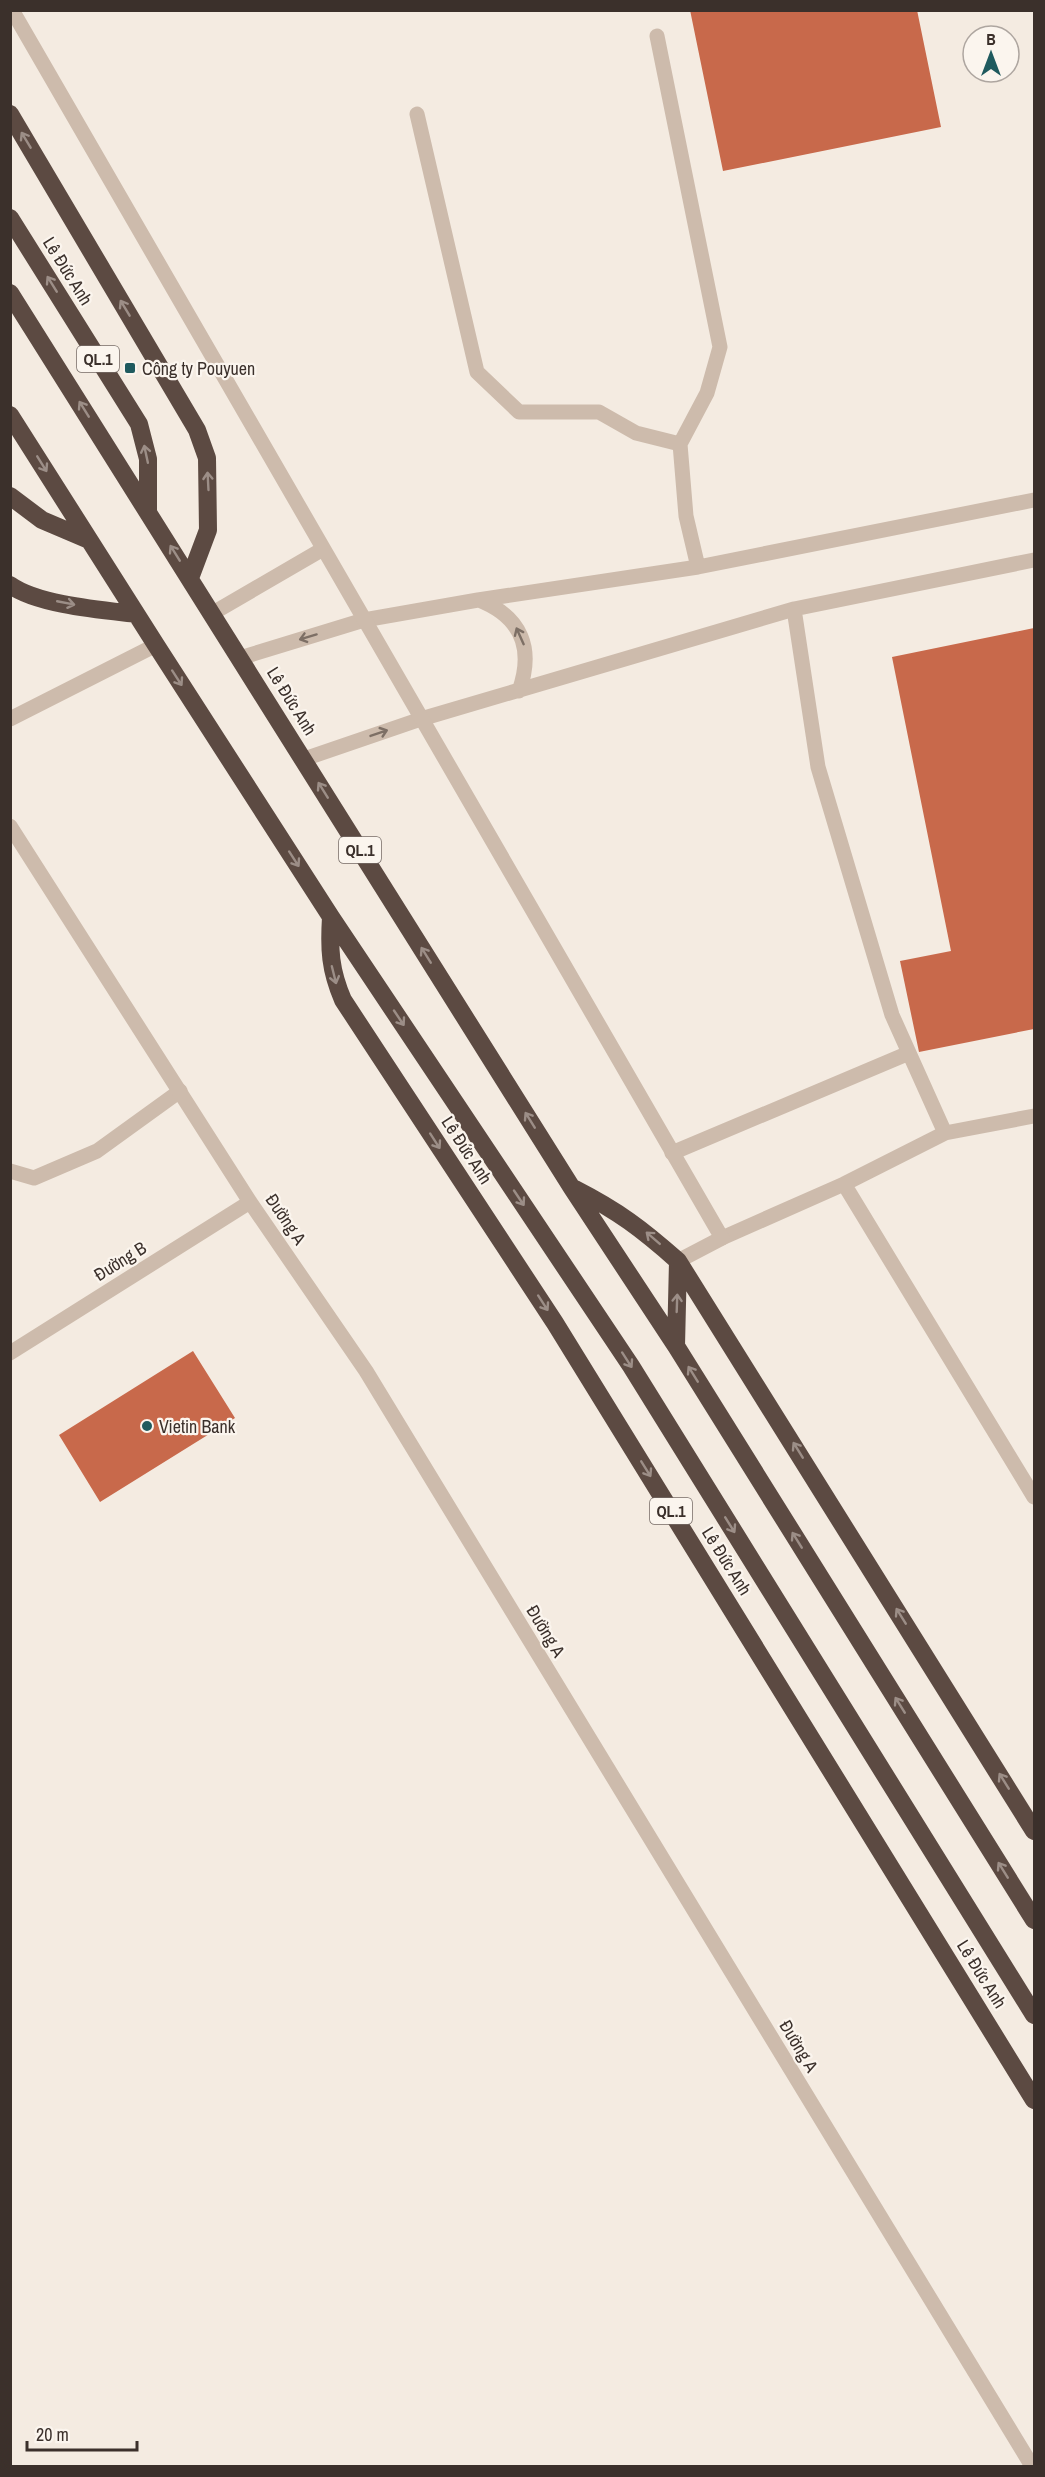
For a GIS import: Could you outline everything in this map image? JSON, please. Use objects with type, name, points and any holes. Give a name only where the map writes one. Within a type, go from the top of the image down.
[{"type":"highway","points":[[10,114],[197,430],[207,458],[208,530],[190,578]]},
{"type":"highway","name":"Lê Đức Anh","points":[[10,218],[139,424],[148,459],[148,512]]},
{"type":"highway","name":"Lê Đức Anh","points":[[10,292],[572,1188],[676,1346],[1035,1920]]},
{"type":"highway","name":"Lê Đức Anh","points":[[10,415],[332,917],[632,1366],[1035,2015]]},
{"type":"highway","points":[[10,496],[42,520],[89,540]]},
{"type":"highway","points":[[10,585],[18,590],[58,602],[136,614]]},
{"type":"highway","name":"Lê Đức Anh","points":[[332,917],[329,944],[333,976],[343,1000],[555,1323],[1035,2100]]},
{"type":"highway","points":[[572,1188],[614,1209],[640,1227],[678,1261],[1035,1831]]},
{"type":"highway","points":[[676,1346],[678,1261]]},
{"type":"street","points":[[12,10],[722,1238]]},
{"type":"street","points":[[657,36],[720,347],[706,393],[680,444],[686,516],[698,567]]},
{"type":"street","points":[[417,114],[477,372],[519,412],[599,412],[636,433],[680,444]]},
{"type":"street","points":[[240,658],[364,620],[478,600],[698,567],[1035,500]]},
{"type":"street","points":[[213,613],[323,549]]},
{"type":"street","points":[[304,759],[421,719],[794,609],[1035,560]]},
{"type":"street","points":[[478,600],[504,613],[521,636],[526,664],[519,691]]},
{"type":"street","points":[[794,609],[818,767],[892,1015],[945,1133]]},
{"type":"street","points":[[10,719],[156,645]]},
{"type":"street","name":"Đường A","points":[[10,826],[250,1202],[366,1371],[1032,2466]]},
{"type":"street","points":[[672,1153],[909,1053]]},
{"type":"street","points":[[10,1171],[34,1178],[97,1151],[180,1091]]},
{"type":"street","points":[[678,1261],[722,1238],[844,1184],[945,1133],[1035,1116]]},
{"type":"street","points":[[844,1184],[1035,1497]]},
{"type":"street","name":"Đường B","points":[[10,1353],[250,1202]]},
{"type":"building","points":[[690,10],[917,10],[941,127],[723,171]]},
{"type":"building","points":[[1034,628],[1034,1029],[919,1052],[900,961],[951,951],[892,657]]},
{"type":"building","name":"Vietin Bank","points":[[193,1351],[235,1418],[100,1502],[59,1435]]},
{"type":"place","name":"Công ty Pouyuen","points":[[130,368]]},
{"type":"place","name":"Vietin Bank","points":[[147,1426]]}]
